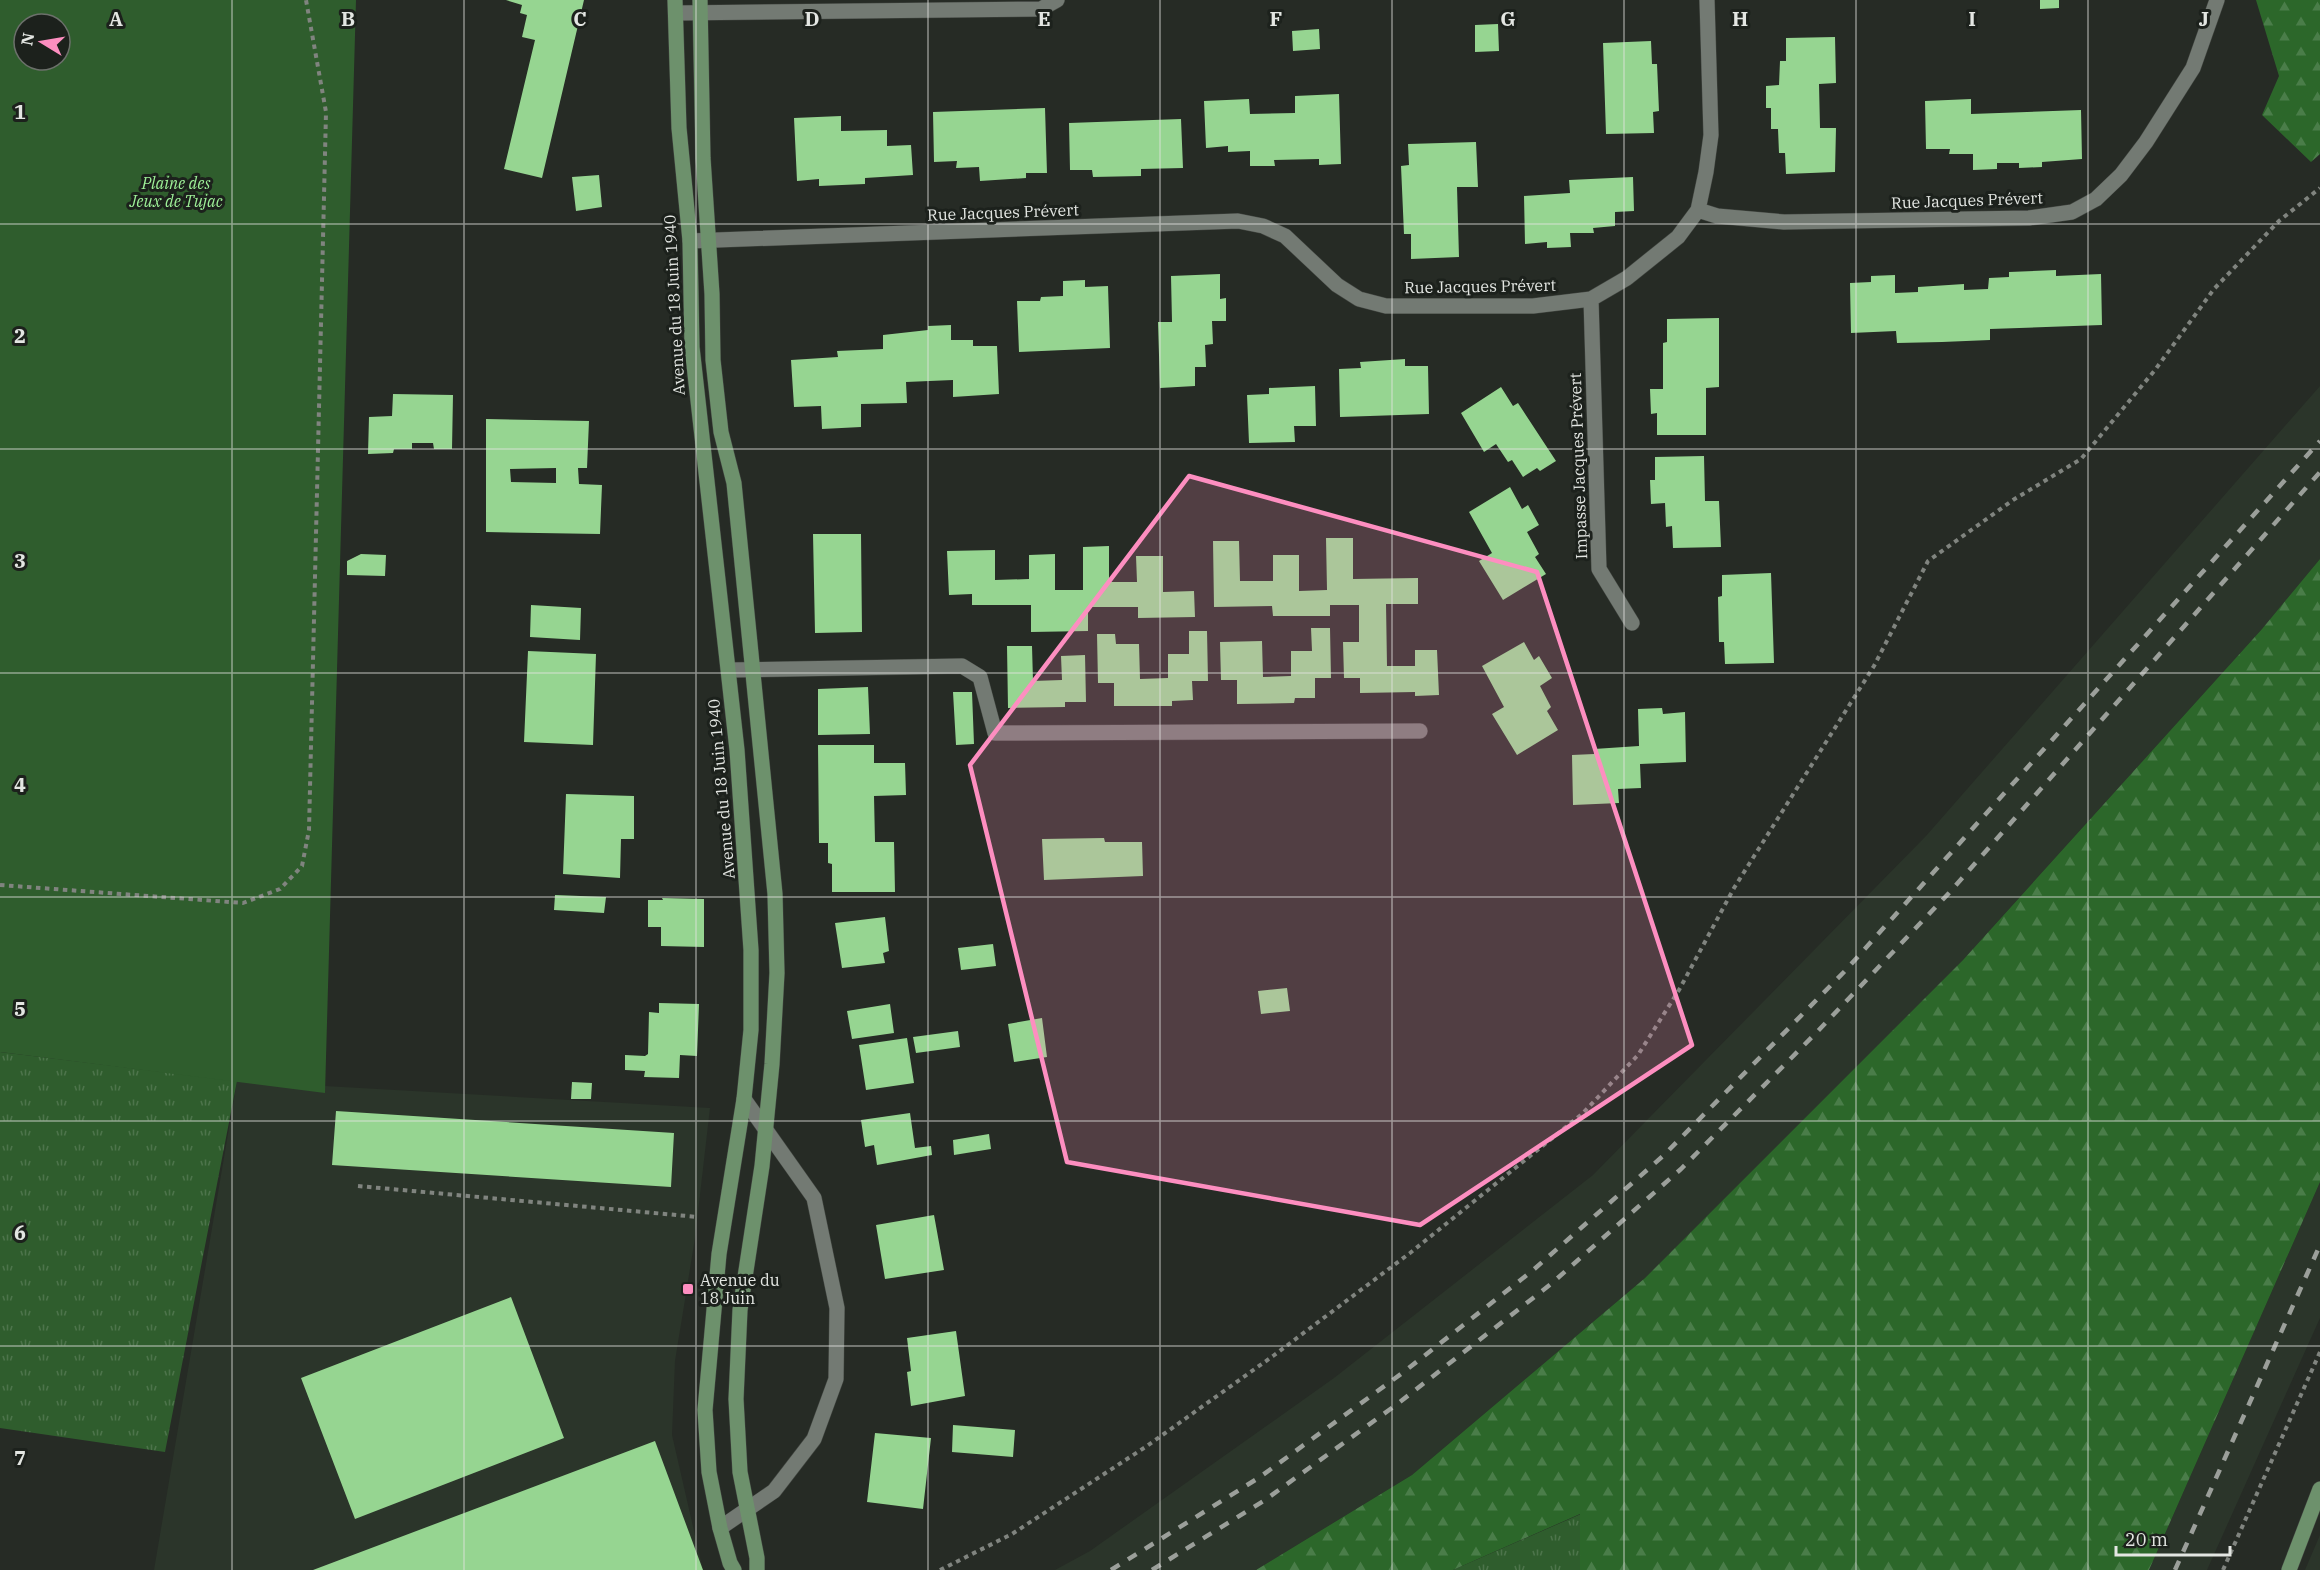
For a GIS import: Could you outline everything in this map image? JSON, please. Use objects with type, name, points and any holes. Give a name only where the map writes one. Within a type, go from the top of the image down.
[{"type":"street","points":[[676,7],[1041,9],[1057,0]]},
{"type":"street","points":[[1698,210],[1711,135],[1707,0]]},
{"type":"street","name":"Rue Jacques Prévert","points":[[690,241],[1239,221],[1263,226],[1285,236],[1337,285],[1359,299],[1386,306],[1533,306],[1591,299],[1628,278],[1678,237],[1698,210],[1717,216],[1784,222],[2029,218],[2072,213],[2096,199],[2121,175],[2146,142],[2193,68],[2217,0]]},
{"type":"street","points":[[700,6],[702,158],[709,240],[712,360],[721,432],[734,483],[775,894],[777,973],[772,1064],[740,1310],[736,1399],[740,1472],[757,1558],[757,1570]]},
{"type":"street","name":"Avenue du 18 Juin 1940","points":[[676,7],[679,128],[690,241],[692,347],[737,750],[751,950],[751,1030],[744,1099],[718,1264],[705,1410],[709,1472],[720,1528],[730,1563],[735,1570]]},
{"type":"street","name":"Impasse Jacques Prévert","points":[[1591,299],[1599,568],[1632,623]]},
{"type":"street","points":[[729,670],[962,666],[980,677],[995,733],[1420,730]]},
{"type":"street","points":[[720,1528],[774,1491],[814,1439],[836,1378],[837,1308],[814,1198],[744,1099]]},
{"type":"street","points":[[2289,1570],[2320,1489]]},
{"type":"path","points":[[0,885],[243,903],[280,889],[302,866],[309,830],[326,112],[306,0]]},
{"type":"path","points":[[940,1570],[1012,1534],[1148,1446],[1410,1253],[1582,1114],[1638,1055],[1679,990],[1734,888],[1874,666],[1928,561],[2013,501],[2081,459],[2155,370],[2214,289],[2279,221],[2320,188]]},
{"type":"path","points":[[358,1186],[724,1220]]},
{"type":"path","points":[[2223,1570],[2320,1352]]},
{"type":"highlighted area","points":[[1189,476],[1537,572],[1692,1045],[1420,1225],[1067,1162],[970,765]]},
{"type":"shaded area","points":[[2320,386],[2320,559],[2262,629],[1963,960],[1645,1278],[1412,1475],[1256,1570],[1055,1570],[1090,1551],[1334,1378],[1593,1175],[1926,836]]},
{"type":"shaded area","points":[[237,1081],[710,1108],[695,1238],[675,1361],[672,1435],[703,1570],[154,1570]]},
{"type":"shaded area","points":[[2320,1182],[2320,1318],[2207,1570],[2149,1570]]},
{"type":"shaded area","points":[[2320,1535],[2320,1570],[2305,1570]]},
{"type":"green space","name":"Plaine des Jeux de Tujac","points":[[0,0],[356,0],[325,1093],[0,1052]]},
{"type":"green space","points":[[2256,0],[2320,0],[2320,154],[2311,162],[2262,115],[2279,76]]},
{"type":"green space","points":[[2320,559],[2320,1182],[2149,1570],[1580,1570],[1580,1514],[1453,1570],[1256,1570],[1412,1475],[1645,1278],[1963,960],[2262,629]]},
{"type":"green space","points":[[0,1052],[237,1081],[165,1452],[0,1428]]},
{"type":"green space","points":[[1581,1514],[1580,1570],[1453,1570]]},
{"type":"building","points":[[506,0],[584,0],[542,178],[504,169],[535,40],[522,37],[527,15],[520,13],[522,5]]},
{"type":"building","points":[[2040,0],[2059,0],[2059,8],[2040,9]]},
{"type":"building","points":[[1498,24],[1499,51],[1475,52],[1475,25]]},
{"type":"building","points":[[1319,29],[1320,49],[1293,51],[1292,31]]},
{"type":"building","points":[[1835,37],[1836,83],[1819,84],[1820,128],[1836,128],[1835,172],[1786,174],[1785,153],[1779,153],[1778,129],[1771,129],[1771,108],[1766,108],[1766,86],[1779,85],[1780,61],[1786,61],[1786,38]]},
{"type":"building","points":[[1651,41],[1652,64],[1657,64],[1659,111],[1653,112],[1654,133],[1606,134],[1603,43]]},
{"type":"building","points":[[1339,94],[1341,164],[1319,165],[1319,159],[1274,160],[1275,166],[1250,166],[1250,151],[1228,152],[1228,146],[1206,148],[1204,101],[1249,99],[1250,114],[1295,113],[1295,96]]},
{"type":"building","points":[[1971,99],[1971,114],[2081,110],[2082,159],[2042,162],[2042,167],[2019,168],[2019,163],[1997,163],[1997,169],[1973,170],[1973,154],[1949,154],[1950,149],[1926,149],[1925,101]]},
{"type":"building","points":[[1045,108],[1047,173],[1026,173],[1026,178],[980,181],[979,167],[956,168],[957,161],[934,162],[933,112]]},
{"type":"building","points":[[841,116],[841,131],[887,130],[887,146],[911,145],[913,175],[865,178],[865,184],[819,186],[819,179],[797,181],[794,118]]},
{"type":"building","points":[[1181,119],[1183,168],[1141,169],[1141,176],[1093,177],[1092,170],[1070,170],[1069,123]]},
{"type":"building","points":[[1476,142],[1478,187],[1457,187],[1459,257],[1411,259],[1411,234],[1404,234],[1401,166],[1409,165],[1408,144]]},
{"type":"building","points":[[599,175],[602,207],[576,211],[572,177]]},
{"type":"building","points":[[1633,177],[1634,211],[1615,212],[1615,226],[1593,228],[1594,233],[1570,233],[1571,247],[1547,248],[1547,242],[1525,244],[1524,196],[1570,193],[1569,180]]},
{"type":"building","points":[[2056,270],[2056,276],[2101,274],[2102,325],[1990,329],[1990,340],[1942,342],[1897,343],[1896,331],[1851,333],[1850,283],[1871,282],[1871,276],[1895,275],[1895,293],[1918,292],[1918,287],[1964,284],[1964,290],[1988,289],[1989,278],[2009,277],[2009,272]]},
{"type":"building","points":[[1220,274],[1220,299],[1226,298],[1226,321],[1212,321],[1213,344],[1205,345],[1206,367],[1195,367],[1195,386],[1160,388],[1158,322],[1172,322],[1171,276]]},
{"type":"building","points":[[1085,280],[1085,287],[1108,286],[1110,348],[1019,352],[1017,301],[1040,301],[1041,297],[1063,296],[1063,281]]},
{"type":"building","points":[[1719,318],[1719,387],[1706,388],[1706,435],[1657,435],[1657,413],[1651,414],[1650,389],[1663,389],[1663,343],[1667,342],[1667,319]]},
{"type":"building","points":[[951,325],[951,340],[973,340],[973,346],[997,346],[999,394],[953,397],[953,380],[906,382],[907,403],[861,404],[861,427],[822,429],[821,406],[794,407],[791,360],[838,357],[837,351],[883,349],[883,335],[928,330],[928,326]]},
{"type":"building","points":[[1405,359],[1405,366],[1428,366],[1429,414],[1340,417],[1339,369],[1361,368],[1360,362]]},
{"type":"building","points":[[1315,386],[1316,426],[1294,426],[1295,442],[1249,443],[1247,395],[1269,394],[1269,388]]},
{"type":"building","points":[[1501,387],[1513,406],[1518,403],[1556,461],[1540,471],[1537,468],[1523,477],[1512,460],[1508,462],[1496,444],[1484,452],[1461,413]]},
{"type":"building","points":[[393,394],[453,395],[452,449],[434,449],[433,443],[412,443],[412,449],[394,449],[393,453],[368,454],[369,417],[392,416]]},
{"type":"building","points":[[486,419],[589,421],[587,468],[578,468],[579,484],[602,485],[600,534],[486,532]],"holes":[[[556,468],[556,483],[511,482],[510,469]]]},
{"type":"building","points":[[1704,456],[1705,501],[1719,501],[1721,547],[1673,548],[1672,526],[1666,527],[1665,503],[1651,504],[1650,480],[1655,480],[1655,457]]},
{"type":"building","points":[[1510,487],[1522,509],[1528,505],[1539,525],[1527,532],[1539,554],[1535,557],[1546,574],[1503,600],[1479,561],[1492,553],[1469,512]]},
{"type":"building","points":[[813,534],[861,534],[862,632],[815,633]]},
{"type":"building","points":[[1326,538],[1353,538],[1353,579],[1418,578],[1418,604],[1386,604],[1387,666],[1415,666],[1415,650],[1437,650],[1439,695],[1415,696],[1415,692],[1360,693],[1360,678],[1344,678],[1343,642],[1359,642],[1359,605],[1330,605],[1330,616],[1273,616],[1272,606],[1214,607],[1213,541],[1239,541],[1240,581],[1273,581],[1273,555],[1299,555],[1299,591],[1327,590]]},
{"type":"building","points":[[1109,546],[1109,582],[1137,582],[1136,556],[1163,556],[1163,592],[1194,591],[1195,617],[1138,618],[1138,607],[1088,607],[1088,631],[1031,632],[1031,605],[972,605],[972,594],[949,595],[947,551],[995,550],[995,580],[1029,579],[1029,555],[1055,554],[1055,590],[1083,590],[1083,547]]},
{"type":"building","points":[[361,554],[386,555],[385,576],[347,575],[347,561]]},
{"type":"building","points":[[1771,573],[1774,663],[1725,664],[1724,642],[1719,642],[1718,597],[1722,596],[1722,575]]},
{"type":"building","points":[[531,605],[581,608],[580,640],[530,637]]},
{"type":"building","points":[[1311,628],[1330,628],[1331,678],[1315,678],[1315,698],[1295,698],[1294,703],[1237,704],[1237,680],[1221,680],[1220,642],[1262,641],[1263,677],[1291,676],[1291,651],[1312,651]]},
{"type":"building","points":[[1189,631],[1207,631],[1208,681],[1192,681],[1193,700],[1172,701],[1172,706],[1114,706],[1114,683],[1098,683],[1097,634],[1115,634],[1116,644],[1139,644],[1140,679],[1168,678],[1168,654],[1189,654]]},
{"type":"building","points":[[1524,642],[1534,660],[1539,656],[1552,678],[1540,686],[1551,707],[1547,711],[1558,730],[1517,755],[1492,714],[1504,707],[1482,666]]},
{"type":"building","points":[[1007,646],[1032,646],[1033,681],[1062,680],[1061,656],[1085,655],[1086,702],[1065,702],[1065,707],[1008,708]]},
{"type":"building","points":[[528,651],[596,654],[593,745],[524,742]]},
{"type":"building","points":[[868,687],[870,734],[818,735],[818,689]]},
{"type":"building","points":[[953,692],[972,692],[974,744],[956,745]]},
{"type":"building","points":[[1662,708],[1663,714],[1685,712],[1686,762],[1640,764],[1641,788],[1618,789],[1619,803],[1573,805],[1572,755],[1594,754],[1594,749],[1639,746],[1638,709]]},
{"type":"building","points":[[818,745],[874,745],[874,763],[905,763],[906,795],[874,796],[875,842],[894,842],[895,892],[832,892],[832,864],[828,863],[828,843],[819,843]]},
{"type":"building","points":[[566,794],[634,796],[634,839],[621,839],[620,878],[563,874]]},
{"type":"building","points":[[1104,838],[1105,842],[1142,842],[1143,876],[1044,880],[1042,839]]},
{"type":"building","points":[[555,895],[606,897],[604,913],[554,910]]},
{"type":"building","points":[[662,898],[704,899],[704,947],[661,946],[661,927],[648,927],[648,900],[663,900]]},
{"type":"building","points":[[885,917],[889,951],[883,953],[885,963],[842,968],[835,923]]},
{"type":"building","points":[[993,944],[996,966],[961,970],[958,948]]},
{"type":"building","points":[[1287,988],[1290,1011],[1261,1014],[1258,991]]},
{"type":"building","points":[[659,1003],[699,1004],[697,1056],[680,1055],[679,1078],[644,1077],[645,1071],[625,1070],[625,1055],[645,1056],[648,1054],[649,1012],[659,1013]]},
{"type":"building","points":[[890,1004],[894,1033],[852,1039],[847,1011]]},
{"type":"building","points":[[1042,1018],[1047,1057],[1014,1062],[1008,1024]]},
{"type":"building","points":[[958,1031],[960,1047],[916,1053],[913,1037]]},
{"type":"building","points":[[907,1038],[914,1083],[866,1090],[859,1045]]},
{"type":"building","points":[[572,1082],[592,1083],[591,1099],[571,1099]]},
{"type":"building","points":[[336,1111],[674,1133],[671,1187],[332,1165]]},
{"type":"building","points":[[910,1113],[915,1148],[931,1146],[932,1155],[877,1165],[874,1145],[865,1147],[861,1120]]},
{"type":"building","points":[[989,1134],[991,1149],[954,1155],[953,1140]]},
{"type":"building","points":[[934,1215],[944,1270],[885,1279],[876,1225]]},
{"type":"building","points":[[511,1297],[564,1438],[355,1519],[301,1378]]},
{"type":"building","points":[[956,1331],[965,1396],[911,1406],[907,1372],[911,1371],[907,1338]]},
{"type":"building","points":[[953,1425],[1015,1430],[1013,1457],[952,1452]]},
{"type":"building","points":[[875,1433],[931,1438],[923,1509],[867,1502]]},
{"type":"building","points":[[655,1441],[703,1570],[313,1570]]},
{"type":"railway","points":[[1111,1570],[1260,1477],[1405,1371],[1532,1271],[1663,1156],[1845,971],[2320,441]]},
{"type":"railway","points":[[1152,1570],[1265,1500],[1396,1405],[1551,1284],[1681,1169],[1818,1031],[1949,893],[2320,472]]},
{"type":"railway","points":[[2175,1570],[2320,1245]]},
{"type":"place","name":"Avenue du 18 Juin","points":[[688,1289]]}]
